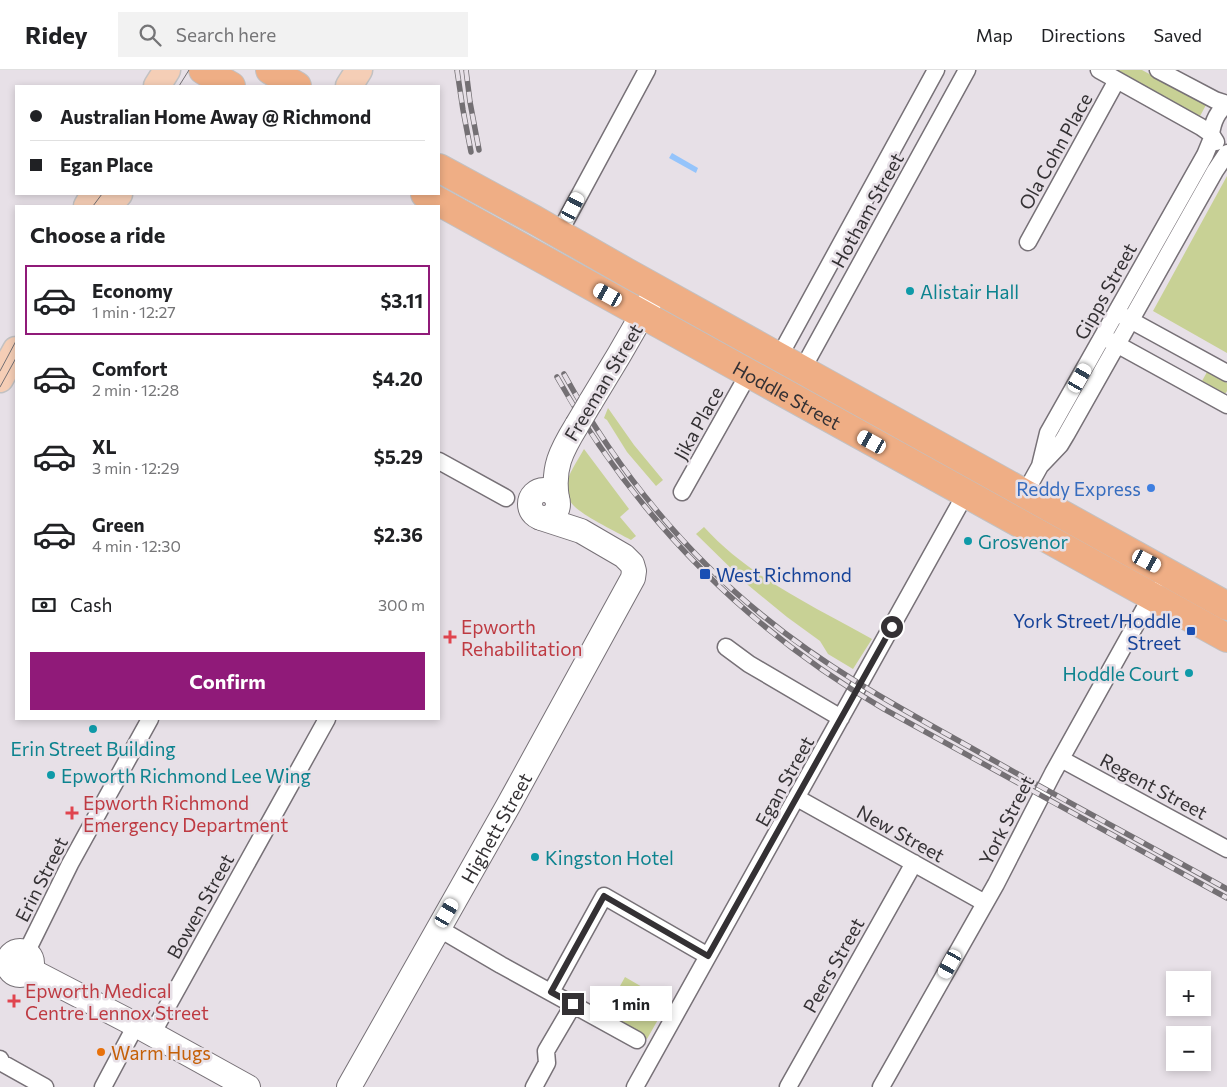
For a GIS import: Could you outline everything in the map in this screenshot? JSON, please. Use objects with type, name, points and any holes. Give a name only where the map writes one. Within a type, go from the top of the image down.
[{"type":"highway","points":[[270,70],[295,85]]},
{"type":"highway","name":"Hoddle Street","points":[[440,169],[1227,606]]},
{"type":"highway","name":"Hoddle Street","points":[[440,206],[643,314],[1227,638]]},
{"type":"main road","points":[[159,85],[167,70]]},
{"type":"main road","points":[[351,85],[359,70]]},
{"type":"main road","points":[[109,205],[118,195]]},
{"type":"main road","points":[[0,379],[15,352]]},
{"type":"street","points":[[559,233],[647,70]]},
{"type":"street","name":"Hotham Street","points":[[790,364],[936,70]]},
{"type":"street","name":"Hotham Street","points":[[790,364],[967,70]]},
{"type":"street","points":[[1099,70],[1201,127],[1215,142],[1227,147]]},
{"type":"street","points":[[1158,70],[1215,100],[1227,104]]},
{"type":"street","name":"Ola Cohn Place","points":[[1028,242],[1117,80]]},
{"type":"street","name":"Gipps Street","points":[[1025,493],[1040,466],[1066,436],[1110,341],[1116,312],[1204,155],[1216,116],[1227,104]]},
{"type":"street","name":"Gipps Street","points":[[1040,466],[1047,436],[1052,427],[1110,341],[1130,320],[1227,153]]},
{"type":"street","name":"Freeman Street","points":[[633,566],[624,556],[581,531],[547,504],[547,468],[563,449],[656,289]]},
{"type":"street","points":[[1126,296],[1140,304]]},
{"type":"street","points":[[1116,312],[1227,373]]},
{"type":"street","points":[[1110,341],[1227,405]]},
{"type":"street","name":"Jika Place","points":[[682,492],[749,373]]},
{"type":"street","points":[[1052,427],[1066,436]]},
{"type":"street","points":[[440,462],[506,498]]},
{"type":"street","name":"Egan Street","points":[[635,1087],[966,493]]},
{"type":"street","name":"Highett Street","points":[[349,1087],[508,806],[630,584],[634,573],[633,566]]},
{"type":"street","name":"York Street","points":[[881,1087],[985,903],[1061,759],[1165,571]]},
{"type":"street","points":[[726,647],[748,664],[841,718]]},
{"type":"street","name":"Erin Street","points":[[16,959],[149,720]]},
{"type":"street","name":"Bowen Street","points":[[103,1087],[144,1030],[326,720]]},
{"type":"street","name":"Regent Street","points":[[1061,759],[1227,849]]},
{"type":"street","name":"New Street","points":[[797,798],[985,903]]},
{"type":"street","name":"Peers Street","points":[[788,1087],[914,863]]},
{"type":"street","points":[[551,992],[604,896],[708,956]]},
{"type":"street","points":[[438,928],[636,1040]]},
{"type":"street","points":[[16,959],[248,1087]]},
{"type":"street","points":[[534,1087],[547,1063],[546,1051],[573,1004]]},
{"type":"street","points":[[0,1059],[2,1063],[45,1087]]},
{"type":"green space","points":[[1112,70],[1142,70],[1206,105],[1199,118]]},
{"type":"green space","points":[[1227,176],[1227,353],[1153,311]]},
{"type":"green space","points":[[1207,372],[1227,383],[1225,394],[1202,381]]},
{"type":"green space","points":[[608,408],[634,445],[663,480],[656,486],[627,452],[604,418]]},
{"type":"green space","points":[[584,449],[629,509],[620,517],[636,536],[631,540],[585,515],[568,498],[566,488],[568,478]]},
{"type":"green space","points":[[704,527],[722,545],[762,576],[806,603],[872,639],[853,669],[828,654],[820,641],[748,585],[696,534]]},
{"type":"green space","points":[[625,977],[668,1002],[647,1039],[604,1015]]},
{"type":"water","points":[[672,153],[698,168],[696,173],[669,158]]},
{"type":"tram line","points":[[180,85],[189,70]]},
{"type":"tram line","points":[[94,205],[101,195]]},
{"type":"tram line","points":[[0,371],[15,343]]},
{"type":"tram line","points":[[0,387],[15,360]]},
{"type":"railway","points":[[457,70],[471,152]]},
{"type":"railway","points":[[466,70],[479,150]]},
{"type":"railway","points":[[564,374],[605,441],[651,504],[677,534],[732,589],[786,634],[836,669],[888,701],[1227,889]]},
{"type":"railway","points":[[557,377],[588,428],[622,477],[659,523],[740,606],[785,643],[833,677],[884,709],[1227,898]]},
{"type":"place","name":"Alistair Hall","points":[[910,291]]},
{"type":"place","name":"Reddy Express","points":[[1151,488]]},
{"type":"place","name":"Grosvenor","points":[[968,541]]},
{"type":"place","name":"West Richmond","points":[[705,574]]},
{"type":"place","name":"York Street/Hoddle Street","points":[[1191,631]]},
{"type":"place","name":"Epworth Rehabilitation","points":[[450,637]]},
{"type":"place","name":"Hoddle Court","points":[[1189,673]]},
{"type":"place","name":"Erin Street Building","points":[[93,729]]},
{"type":"place","name":"Epworth Richmond Lee Wing","points":[[51,775]]},
{"type":"place","name":"Epworth Richmond Emergency Department","points":[[72,813]]},
{"type":"place","name":"Kingston Hotel","points":[[535,857]]},
{"type":"place","name":"Epworth Medical Centre Lennox Street","points":[[14,1001]]},
{"type":"place","name":"Warm Hugs","points":[[101,1052]]},
{"type":"route","points":[[573,1004],[551,992],[604,896],[708,956],[892,627]]}]
